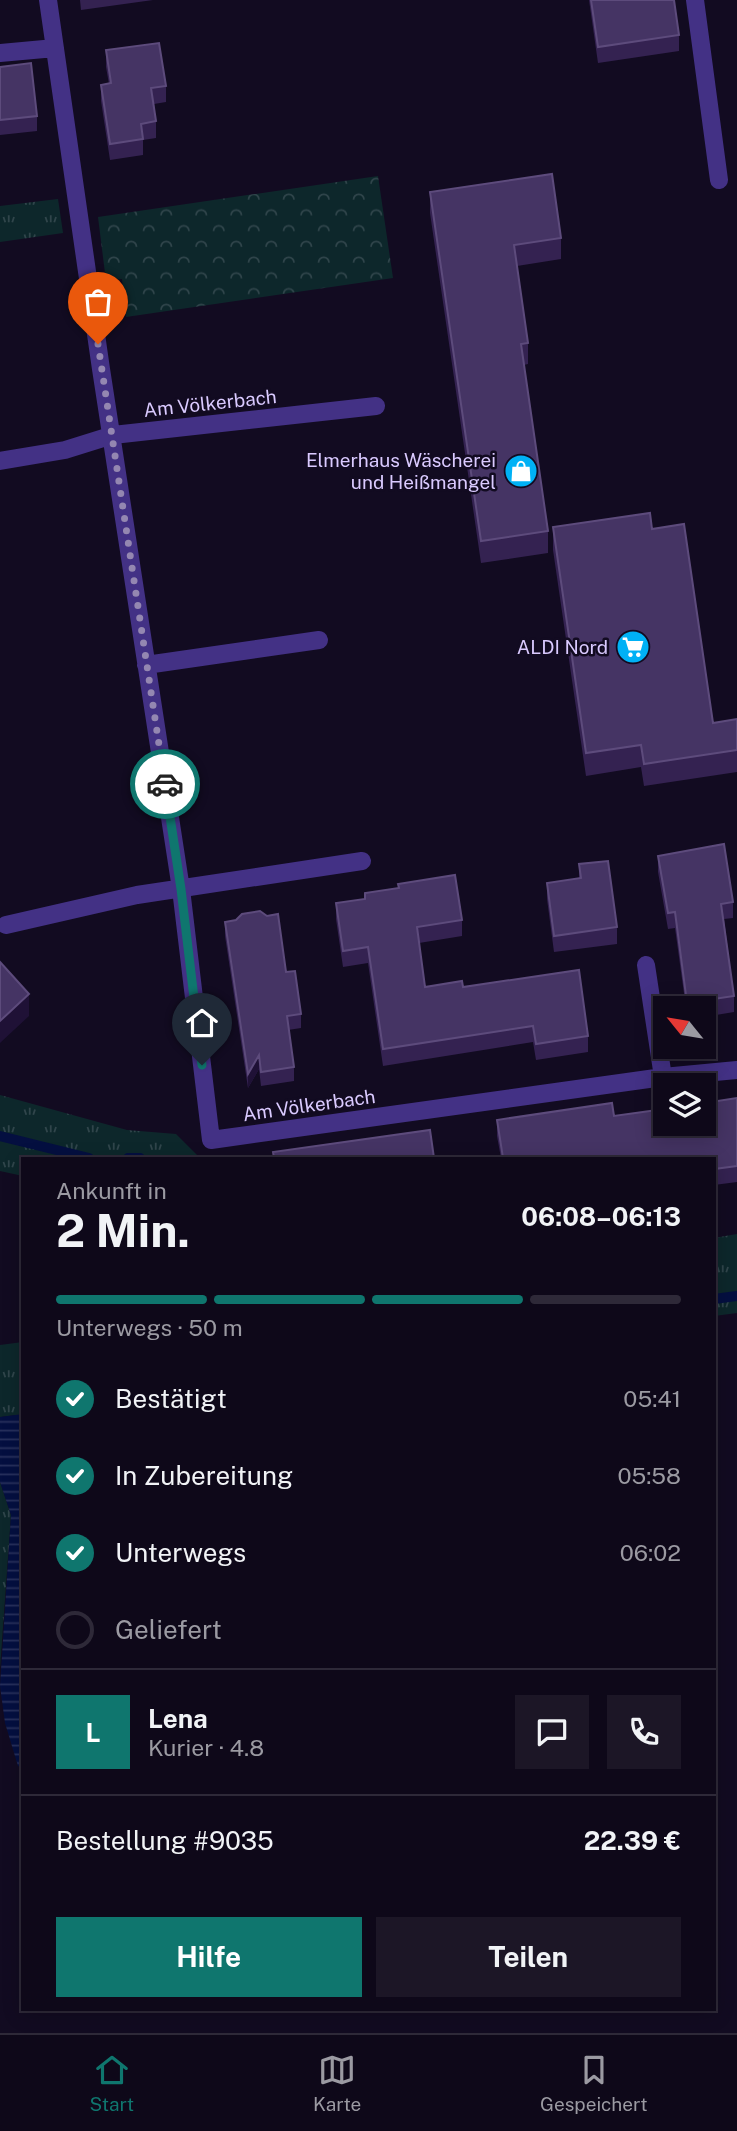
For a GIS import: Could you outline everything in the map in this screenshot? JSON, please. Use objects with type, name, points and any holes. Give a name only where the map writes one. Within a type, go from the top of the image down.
[{"type":"street","points":[[0,461],[65,450],[113,435],[48,0]]},
{"type":"street","points":[[695,0],[719,180]]},
{"type":"street","points":[[0,53],[55,48]]},
{"type":"street","name":"Am Völkerbach","points":[[376,406],[113,435],[181,889],[211,1140],[653,1078]]},
{"type":"street","points":[[146,665],[319,640]]},
{"type":"street","points":[[6,925],[137,895],[362,861]]},
{"type":"street","points":[[646,965],[662,1073]]},
{"type":"street","name":"Am Völkerbach","points":[[705,1073],[737,1070]]},
{"type":"green space","points":[[378,176],[393,278],[126,317],[122,279],[106,281],[98,217]]},
{"type":"green space","points":[[58,199],[63,233],[0,242],[0,206]]},
{"type":"green space","points":[[0,1095],[127,1130],[176,1134],[199,1157],[21,1157],[21,1176],[0,1171]]},
{"type":"green space","points":[[737,1234],[737,1313],[716,1316],[716,1238]]},
{"type":"green space","points":[[21,1342],[21,1414],[0,1417],[0,1345]]},
{"type":"green space","points":[[0,1482],[11,1515],[0,1669]]},
{"type":"shaded area","points":[[21,1414],[21,1767],[18,1766],[5,1723],[0,1686],[11,1515],[0,1482],[0,1417]]},
{"type":"building","points":[[591,0],[674,0],[679,35],[598,47]]},
{"type":"building","points":[[159,43],[166,86],[151,88],[156,121],[141,124],[143,139],[110,144],[101,85],[111,83],[106,50]]},
{"type":"building","points":[[31,63],[37,116],[0,120],[0,67]]},
{"type":"building","points":[[552,174],[561,238],[514,245],[528,343],[521,344],[548,531],[481,541],[430,192]]},
{"type":"building","name":"ALDI Nord","points":[[650,513],[652,529],[684,524],[713,723],[737,719],[737,750],[644,764],[641,745],[586,753],[553,527]]},
{"type":"building","points":[[724,844],[733,902],[721,904],[734,996],[716,999],[716,996],[686,996],[675,912],[668,913],[658,856]]},
{"type":"building","points":[[608,861],[617,927],[554,936],[547,883],[581,878],[579,864]]},
{"type":"building","points":[[455,875],[462,920],[417,927],[425,987],[462,981],[463,987],[579,970],[588,1036],[536,1044],[533,1026],[383,1049],[368,947],[343,951],[336,903],[365,899],[365,893],[399,888],[398,884]]},
{"type":"building","points":[[260,911],[267,916],[278,914],[286,972],[295,971],[301,1014],[287,1016],[294,1067],[261,1072],[259,1055],[248,1074],[225,922],[236,920],[242,914]]},
{"type":"building","points":[[0,962],[29,994],[0,1021]]},
{"type":"building","points":[[737,1098],[737,1166],[716,1169],[716,1157],[503,1157],[497,1120],[612,1103],[614,1116],[653,1111],[653,1136],[716,1136],[716,1101]]},
{"type":"building","points":[[430,1130],[434,1157],[274,1157],[273,1152]]},
{"type":"waterway","points":[[0,1136],[85,1157]]},
{"type":"waterway","points":[[716,1299],[737,1296]]},
{"type":"way so far","points":[[98,344],[165,784]]},
{"type":"place","name":"Elmerhaus Wäscherei und Heißmangel","points":[[521,471]]},
{"type":"place","name":"ALDI Nord","points":[[633,647]]},
{"type":"route","points":[[165,784],[181,889],[202,1065]]}]
